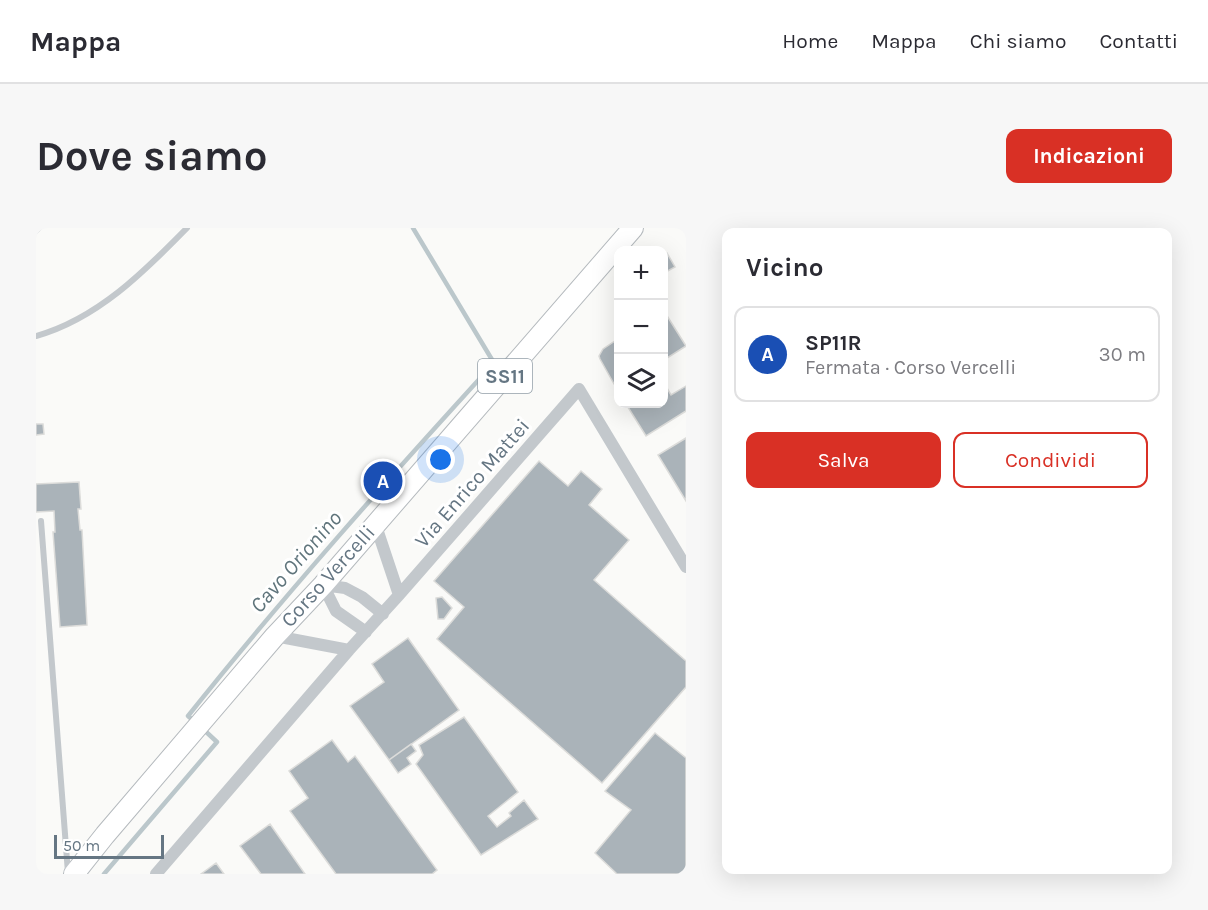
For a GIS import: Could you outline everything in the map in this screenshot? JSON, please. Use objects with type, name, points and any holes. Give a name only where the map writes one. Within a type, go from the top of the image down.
[{"type":"main road","name":"Corso Vercelli","points":[[74,874],[275,636],[323,585],[633,228]]},
{"type":"street","name":"Via Enrico Mattei","points":[[156,874],[579,389],[686,567]]},
{"type":"street","name":"Via Enrico Mattei","points":[[375,523],[399,596]]},
{"type":"street","points":[[323,585],[345,588],[362,597],[382,614]]},
{"type":"street","points":[[323,585],[336,611],[366,632]]},
{"type":"street","points":[[275,636],[349,650]]},
{"type":"lane","points":[[36,336],[72,322],[100,305],[128,285],[188,228]]},
{"type":"lane","points":[[42,521],[68,874]]},
{"type":"building","points":[[668,255],[675,267],[668,271]]},
{"type":"building","points":[[668,317],[686,346],[668,357]]},
{"type":"building","points":[[614,342],[614,384],[599,356],[603,349]]},
{"type":"building","points":[[686,386],[686,411],[646,436],[628,408],[668,408],[668,390],[671,395]]},
{"type":"building","points":[[36,424],[43,424],[44,434],[36,435]]},
{"type":"building","points":[[686,438],[686,501],[658,455]]},
{"type":"building","points":[[539,461],[568,486],[581,471],[602,489],[589,505],[629,540],[594,580],[686,661],[686,687],[602,783],[437,639],[464,607],[434,581]]},
{"type":"building","points":[[79,482],[81,509],[78,509],[80,530],[82,530],[87,625],[60,627],[53,532],[55,532],[54,511],[36,512],[36,484]]},
{"type":"building","points":[[442,597],[452,608],[444,619],[438,619],[436,598]]},
{"type":"building","points":[[408,638],[459,710],[389,760],[350,706],[384,682],[372,664]]},
{"type":"building","points":[[464,717],[518,792],[488,816],[497,827],[511,816],[509,813],[524,800],[538,819],[481,855],[416,764],[423,755],[419,745]]},
{"type":"building","points":[[655,733],[686,758],[686,874],[617,874],[595,853],[631,810],[605,791]]},
{"type":"building","points":[[332,740],[348,762],[355,756],[437,870],[432,874],[336,874],[290,811],[308,798],[289,771]]},
{"type":"building","points":[[411,744],[416,751],[407,758],[411,764],[398,773],[389,760]]},
{"type":"building","points":[[270,824],[305,874],[261,874],[240,846]]},
{"type":"building","points":[[216,863],[224,874],[201,874]]},
{"type":"waterway","name":"Cavo Orionino","points":[[195,722],[188,716],[262,626],[494,363],[413,228]]},
{"type":"waterway","name":"Cavo Orionino","points":[[104,874],[217,742],[203,729]]},
{"type":"place","name":"SP11R","points":[[383,481]]}]
